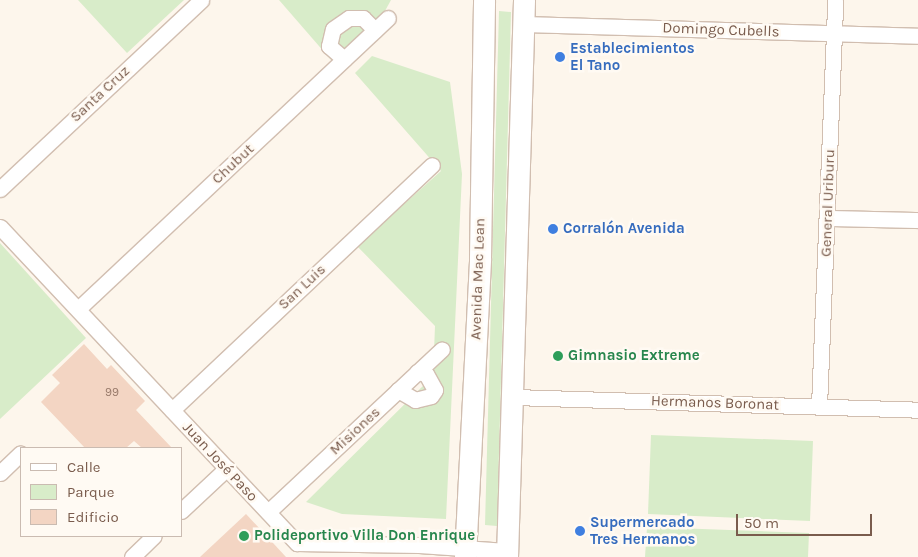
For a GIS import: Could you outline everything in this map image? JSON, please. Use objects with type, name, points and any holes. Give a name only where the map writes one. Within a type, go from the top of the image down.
[{"type":"main road","name":"Avenida Mac Lean","points":[[465,552],[480,258],[484,0]]},
{"type":"main road","points":[[507,554],[524,0]]},
{"type":"street","name":"Santa Cruz","points":[[0,189],[201,0]]},
{"type":"street","name":"General Uriburu","points":[[818,406],[828,218],[835,0]]},
{"type":"street","points":[[344,60],[329,46],[333,29],[349,18],[363,18],[375,30]]},
{"type":"street","name":"Chubut","points":[[78,309],[388,18]]},
{"type":"street","name":"Domingo Cubells","points":[[523,24],[918,36]]},
{"type":"street","name":"San Luis","points":[[172,410],[432,165]]},
{"type":"street","points":[[828,218],[918,220]]},
{"type":"street","name":"Juan José Paso","points":[[0,227],[297,543],[507,554]]},
{"type":"street","name":"Misiones","points":[[268,512],[442,349]]},
{"type":"street","points":[[398,390],[415,400],[431,396],[436,390],[426,374],[417,372]]},
{"type":"street","name":"Hermanos Boronat","points":[[513,397],[918,410]]},
{"type":"street","points":[[2,466],[20,454]]},
{"type":"street","points":[[182,509],[226,468]]},
{"type":"street","points":[[132,557],[153,537]]},
{"type":"green space","points":[[78,0],[184,0],[127,53]]},
{"type":"green space","points":[[279,0],[391,0],[380,20],[332,61]]},
{"type":"green space","points":[[499,11],[511,12],[497,526],[485,525]]},
{"type":"green space","points":[[372,56],[450,82],[462,174],[446,519],[342,514],[306,502],[433,376],[435,326],[357,246],[441,171],[355,73]]},
{"type":"green space","points":[[0,243],[86,338],[0,419]]},
{"type":"green space","points":[[651,435],[813,441],[810,521],[648,514]]},
{"type":"green space","points":[[647,527],[809,533],[808,557],[645,557]]},
{"type":"building","points":[[84,344],[107,369],[111,365],[145,401],[136,410],[171,447],[141,447],[134,441],[127,447],[84,447],[41,402],[60,383],[52,375]]},
{"type":"building","name":"Polideportivo Villa Don Enrique","points":[[246,514],[286,557],[200,557]]},
{"type":"place","name":"Establecimientos El Tano","points":[[560,57]]},
{"type":"place","name":"Corralón Avenida","points":[[553,229]]},
{"type":"place","name":"Gimnasio Extreme","points":[[558,356]]},
{"type":"place","name":"Supermercado Tres Hermanos","points":[[580,531]]},
{"type":"place","name":"Polideportivo Villa Don Enrique","points":[[244,536]]}]
